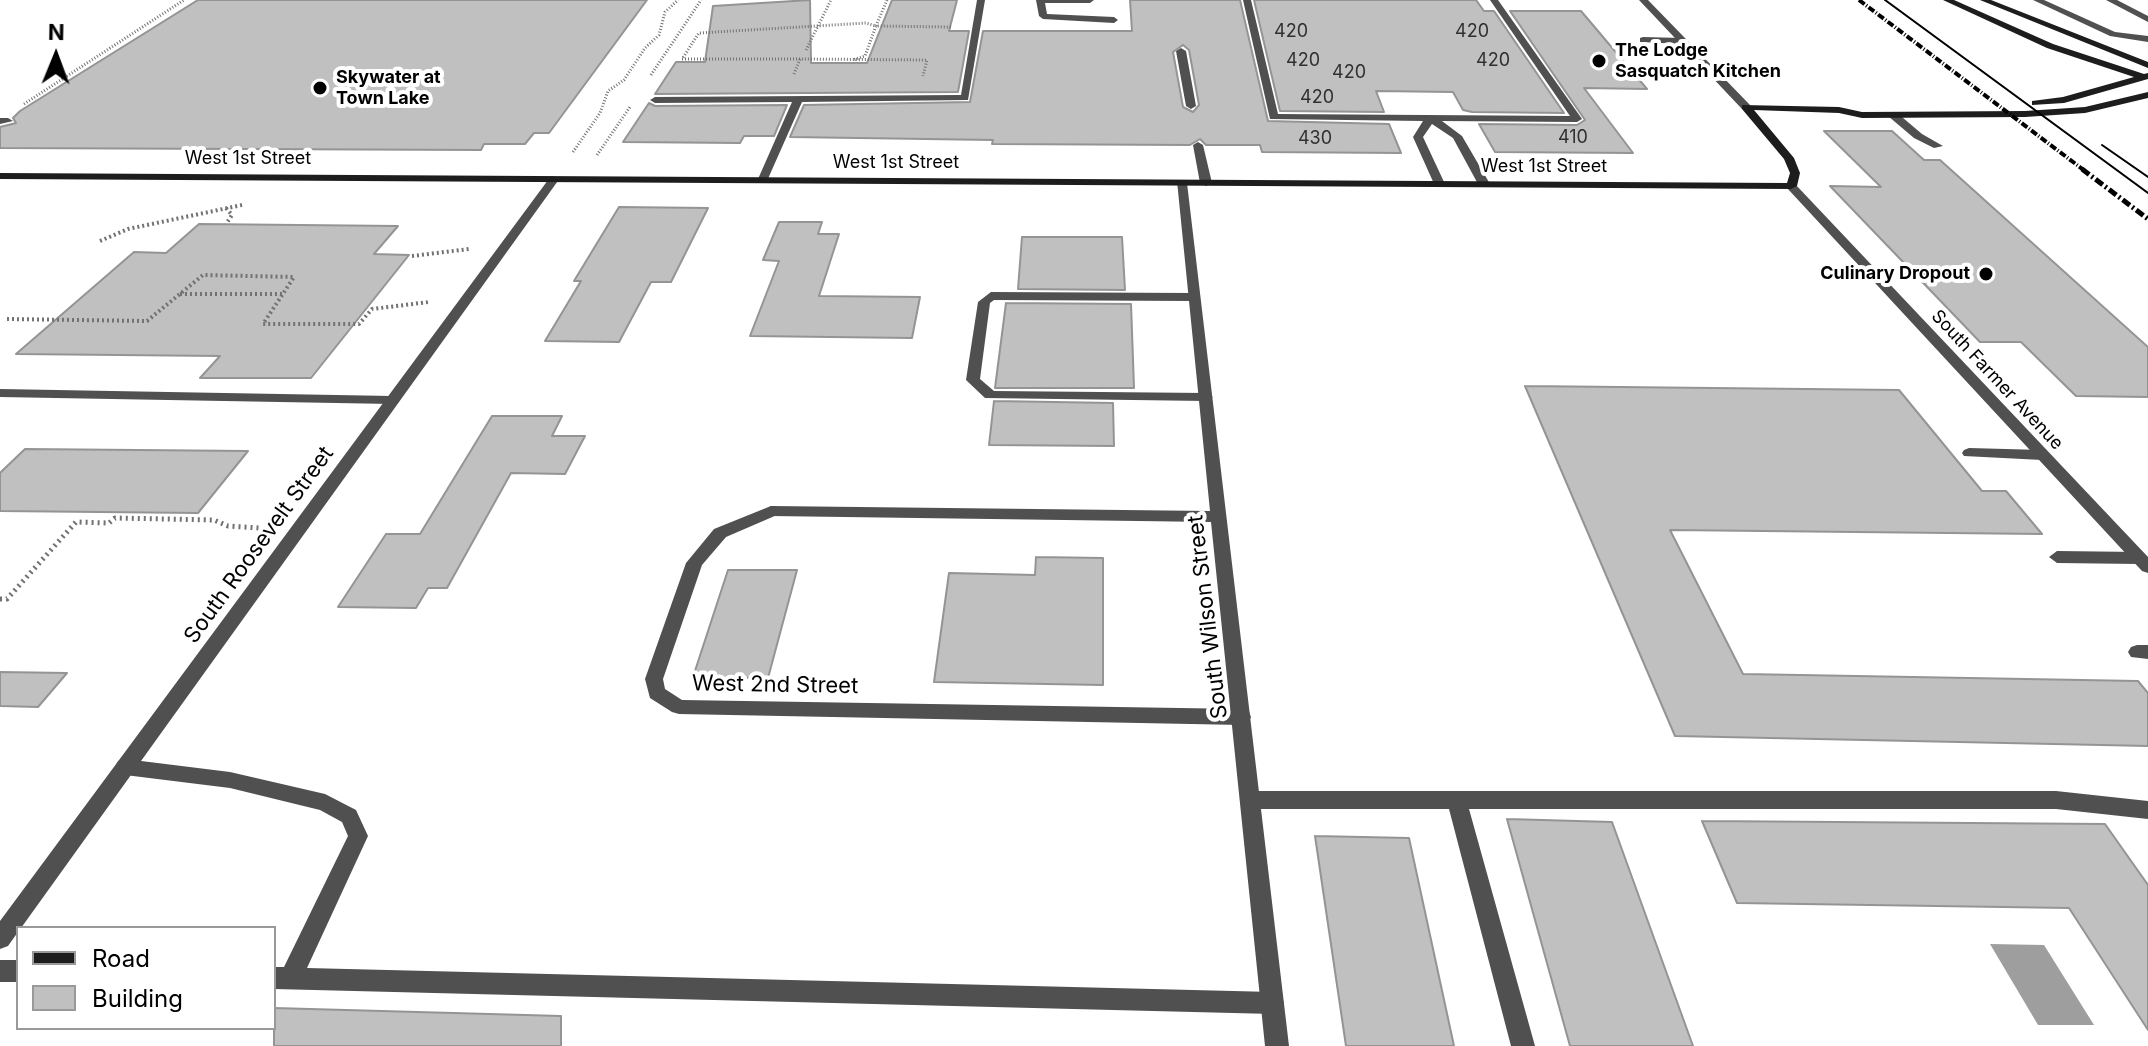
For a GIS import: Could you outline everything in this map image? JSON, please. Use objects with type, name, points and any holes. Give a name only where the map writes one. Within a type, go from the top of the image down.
[{"type":"street","points":[[655,100],[965,98],[981,0]]},
{"type":"street","points":[[1090,0],[1042,0],[1043,16],[1114,20]]},
{"type":"street","points":[[1247,0],[1274,117],[1577,119],[1494,0]]},
{"type":"street","name":"South Farmer Avenue","points":[[1643,0],[1746,107],[1789,158],[1795,173],[1791,186],[2144,563]]},
{"type":"street","points":[[1947,0],[2050,46],[2146,78]]},
{"type":"street","points":[[1984,0],[2148,65]]},
{"type":"street","points":[[2037,0],[2113,34],[2148,39]]},
{"type":"street","points":[[2110,0],[2148,19]]},
{"type":"street","points":[[1643,40],[1682,41]]},
{"type":"street","points":[[1181,51],[1191,106]]},
{"type":"street","points":[[1839,110],[1851,104],[2013,105],[2064,100],[2146,78]]},
{"type":"street","points":[[1746,107],[1839,110],[1862,115],[2069,111],[2148,95]]},
{"type":"street","points":[[763,179],[798,100]]},
{"type":"street","points":[[1892,114],[1918,136],[1938,146]]},
{"type":"street","points":[[1430,118],[1418,137],[1439,184]]},
{"type":"street","points":[[1430,118],[1457,136],[1484,184]]},
{"type":"street","points":[[1198,145],[1206,183]]},
{"type":"street","name":"West 1st Street","points":[[0,176],[1791,186]]},
{"type":"street","name":"South Roosevelt Street","points":[[0,939],[555,178]]},
{"type":"street","name":"South Wilson Street","points":[[1181,183],[1277,1046]]},
{"type":"street","points":[[1192,297],[991,296],[984,302],[973,380],[990,395],[1206,397]]},
{"type":"street","points":[[0,393],[392,400]]},
{"type":"street","points":[[1969,453],[2042,455]]},
{"type":"street","name":"West 2nd Street","points":[[1219,517],[771,511],[720,533],[694,563],[654,679],[657,693],[679,707],[1242,717]]},
{"type":"street","points":[[2057,557],[2144,563]]},
{"type":"street","points":[[125,767],[230,780],[325,803],[349,816],[358,836],[282,978],[1273,1003]]},
{"type":"street","points":[[1251,800],[2056,800],[2148,810]]},
{"type":"street","points":[[1457,800],[1523,1046]]},
{"type":"path","points":[[7,118],[184,0]]},
{"type":"path","points":[[567,157],[581,146],[608,91],[624,80],[645,48],[659,35],[665,12],[678,0]]},
{"type":"path","points":[[806,50],[831,0]]},
{"type":"path","points":[[853,60],[865,56],[886,0]]},
{"type":"path","points":[[800,59],[682,59],[699,33],[866,23],[879,19]]},
{"type":"path","points":[[866,23],[876,26],[976,27]]},
{"type":"path","points":[[100,241],[128,229],[255,202]]},
{"type":"path","points":[[226,208],[232,215],[226,224]]},
{"type":"path","points":[[412,256],[470,249]]},
{"type":"path","points":[[7,319],[147,321],[203,275],[294,277],[263,324],[359,324],[372,309],[429,302]]},
{"type":"path","points":[[179,294],[283,294]]},
{"type":"path","points":[[0,599],[7,599],[76,522],[109,523],[115,518],[214,520],[228,526],[260,528]]},
{"type":"shaded area","points":[[1990,944],[2044,945],[2094,1025],[2038,1025]]},
{"type":"building","name":"Skywater at Town Lake","points":[[198,0],[647,0],[549,133],[534,133],[525,144],[484,144],[481,150],[0,148],[0,127],[16,123],[13,118],[20,111]]},
{"type":"building","points":[[810,0],[811,63],[867,63],[892,0],[957,0],[949,31],[969,31],[958,92],[655,94],[676,62],[705,62],[713,6]]},
{"type":"building","points":[[1130,0],[1240,0],[1268,121],[1389,124],[1401,153],[1262,152],[1260,145],[1206,145],[1200,139],[1190,145],[992,144],[993,140],[790,137],[804,105],[970,102],[983,31],[1132,31]],"holes":[[[1183,45],[1189,50],[1199,105],[1193,112],[1183,107],[1173,52]]]},
{"type":"building","points":[[1254,0],[1476,0],[1484,11],[1494,11],[1564,113],[1472,112],[1463,110],[1453,92],[1376,91],[1384,112],[1280,111]]},
{"type":"building","points":[[1510,11],[1581,11],[1647,89],[1584,88],[1633,153],[1495,152],[1479,124],[1577,125],[1585,120]]},
{"type":"building","points":[[649,103],[655,106],[787,105],[774,136],[744,136],[740,143],[623,142]]},
{"type":"building","name":"Culinary Dropout","points":[[1824,131],[1892,131],[1924,160],[1940,160],[2148,347],[2148,397],[2076,396],[2021,342],[1980,342],[1830,186],[1881,187]]},
{"type":"building","points":[[619,207],[708,208],[671,282],[651,282],[619,342],[545,341],[581,281],[574,281]]},
{"type":"building","points":[[779,222],[822,222],[818,234],[839,234],[819,296],[920,297],[912,338],[750,336],[779,261],[763,260]]},
{"type":"building","points":[[199,224],[398,226],[374,254],[409,255],[311,378],[200,378],[220,356],[16,354],[134,252],[166,253]]},
{"type":"building","points":[[1022,237],[1122,237],[1125,290],[1018,289]]},
{"type":"building","points":[[1006,303],[1131,304],[1134,388],[995,388]]},
{"type":"building","points":[[1525,386],[1899,390],[1982,491],[2006,491],[2042,534],[1670,530],[1743,674],[2138,681],[2148,693],[2148,746],[1675,736]]},
{"type":"building","points":[[994,401],[1113,403],[1114,446],[989,445]]},
{"type":"building","points":[[492,416],[562,416],[552,436],[585,436],[565,474],[511,473],[447,588],[428,588],[416,608],[338,607],[386,534],[420,534]]},
{"type":"building","points":[[25,449],[248,451],[198,513],[0,511],[0,473]]},
{"type":"building","points":[[1036,557],[1103,558],[1103,685],[934,682],[949,573],[1035,575]]},
{"type":"building","points":[[728,570],[797,570],[768,678],[693,677]]},
{"type":"building","points":[[0,672],[67,673],[38,707],[0,706]]},
{"type":"building","points":[[1507,819],[1612,822],[1693,1046],[1570,1046]]},
{"type":"building","points":[[1702,821],[2105,824],[2148,885],[2148,1030],[2069,908],[1737,903]]},
{"type":"building","points":[[1315,836],[1409,838],[1454,1046],[1346,1046]]},
{"type":"building","points":[[276,1008],[561,1016],[561,1046],[274,1046]]},
{"type":"tram line","points":[[1885,0],[2148,193]]},
{"type":"tram line","points":[[2102,145],[2148,177]]},
{"type":"railway","points":[[1859,0],[2085,171]]},
{"type":"railway","points":[[2082,169],[2148,219]]},
{"type":"place","name":"The Lodge Sasquatch Kitchen","points":[[1599,61]]},
{"type":"place","name":"Skywater at Town Lake","points":[[320,88]]},
{"type":"place","name":"Culinary Dropout","points":[[1986,274]]}]
